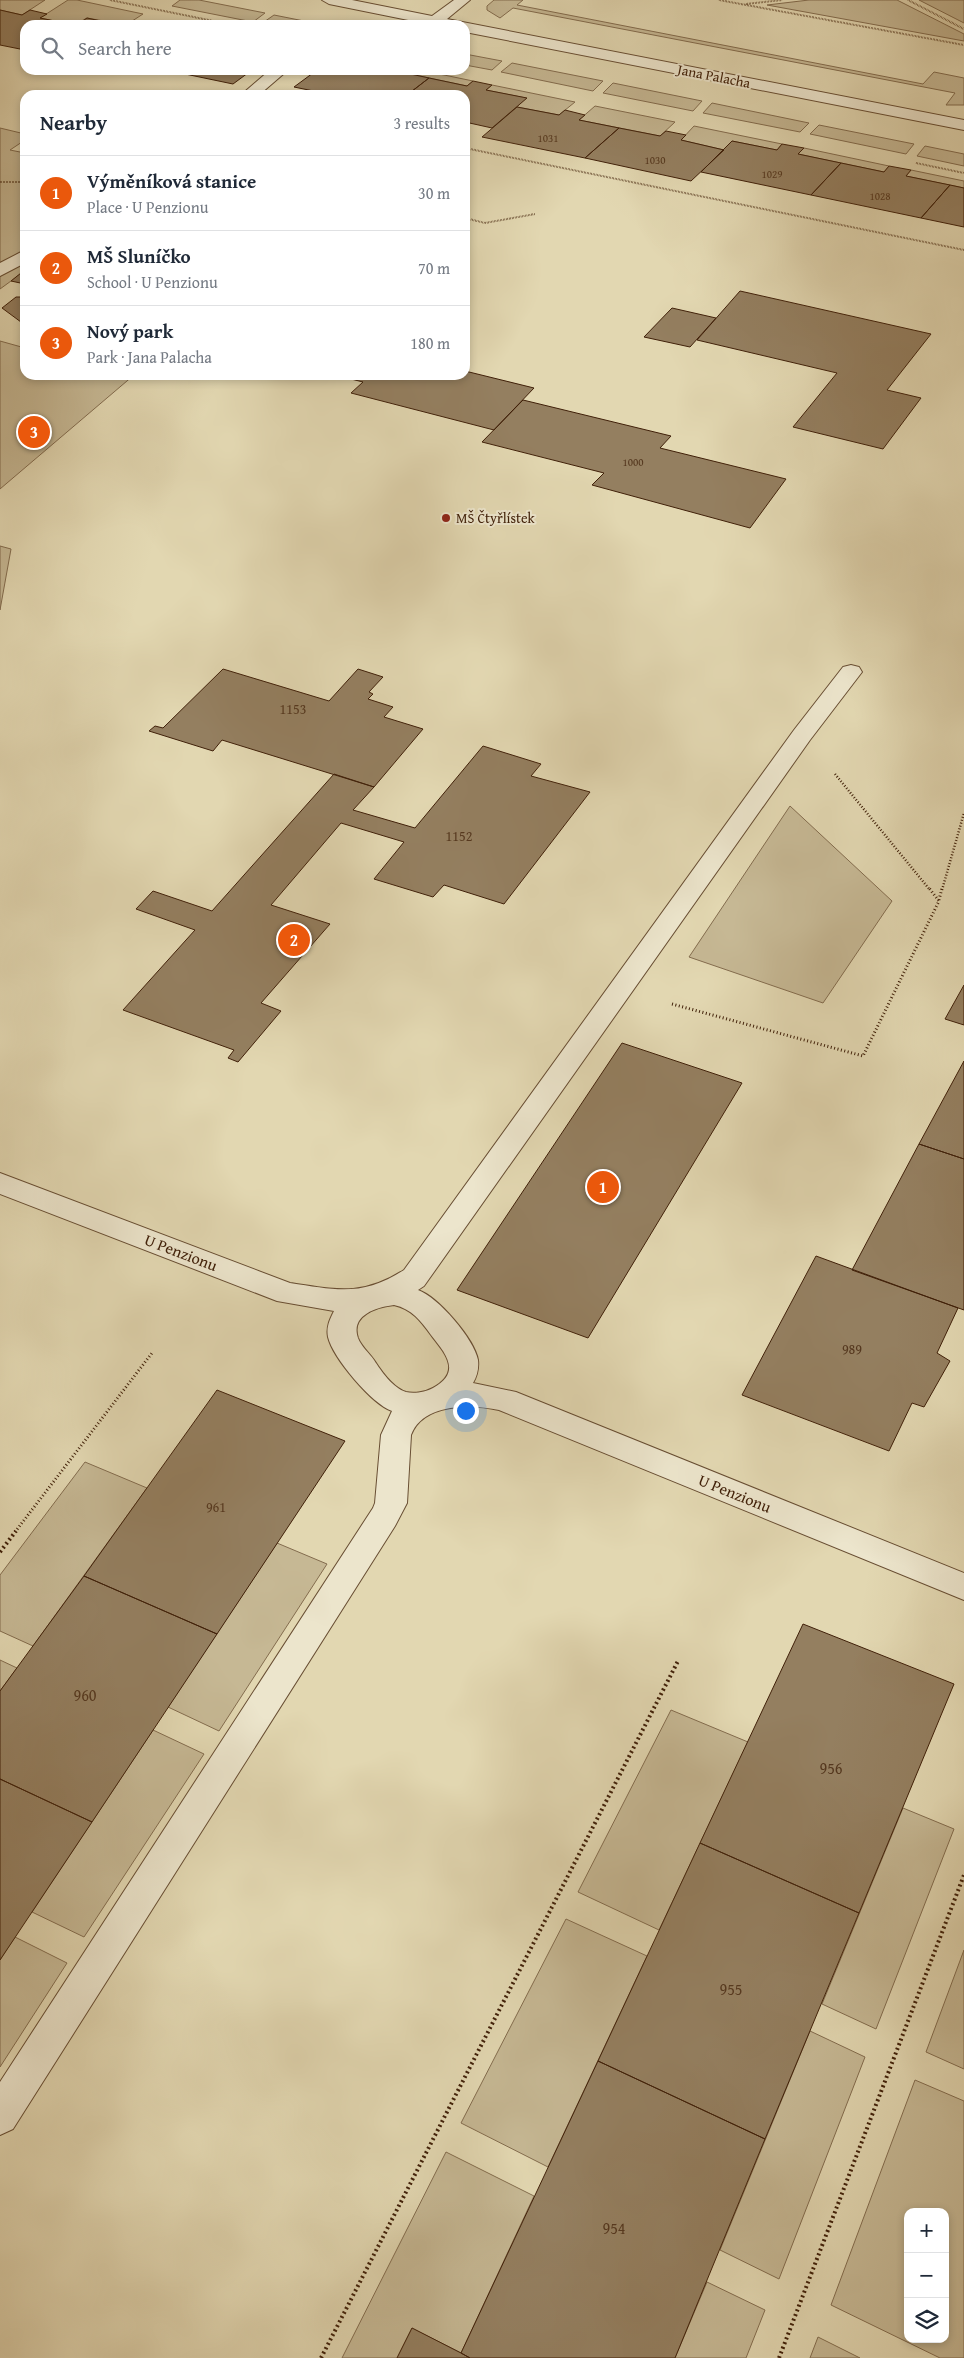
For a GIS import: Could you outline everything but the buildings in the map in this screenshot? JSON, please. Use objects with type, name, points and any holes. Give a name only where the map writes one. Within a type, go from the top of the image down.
[{"type":"street","points":[[329,0],[430,20]]},
{"type":"street","points":[[436,20],[463,0]]},
{"type":"street","points":[[345,20],[364,7]]},
{"type":"street","name":"Jana Palacha","points":[[470,28],[964,125]]},
{"type":"street","points":[[255,90],[274,75]]},
{"type":"street","points":[[0,271],[20,258]]},
{"type":"street","points":[[505,1400],[473,1394],[457,1394],[433,1401],[412,1404],[397,1401],[385,1395],[376,1386],[348,1347],[343,1336],[343,1320],[355,1306],[394,1291],[414,1278],[622,990],[802,735],[852,672]]},
{"type":"street","name":"U Penzionu","points":[[0,1183],[287,1293],[330,1300],[372,1298]]},
{"type":"street","points":[[372,1298],[394,1294],[420,1303],[429,1311],[473,1373],[505,1400]]},
{"type":"street","points":[[0,2116],[384,1517],[391,1503],[396,1435],[400,1424],[405,1416],[452,1391],[460,1381],[463,1370],[462,1359]]},
{"type":"street","name":"U Penzionu","points":[[505,1400],[964,1587]]},
{"type":"path","points":[[110,0],[208,20]]},
{"type":"path","points":[[719,0],[964,45]]},
{"type":"path","points":[[743,5],[782,0]]},
{"type":"path","points":[[908,0],[964,28]]},
{"type":"path","points":[[470,149],[964,250]]},
{"type":"path","points":[[0,182],[20,182]]},
{"type":"path","points":[[470,219],[485,223],[535,214]]},
{"type":"path","points":[[802,735],[939,901]]},
{"type":"path","points":[[622,990],[863,1056],[939,901],[964,813]]},
{"type":"path","points":[[0,1552],[152,1353]]},
{"type":"path","points":[[321,2358],[678,1661]]},
{"type":"path","points":[[779,2358],[964,1875]]},
{"type":"shaded area","points":[[0,0],[45,0],[22,15],[0,10]]},
{"type":"shaded area","points":[[68,0],[77,0],[143,14],[134,20],[98,20],[87,18],[83,20],[50,20],[40,18]]},
{"type":"shaded area","points":[[180,0],[199,0],[265,13],[256,20],[243,20],[172,6]]},
{"type":"shaded area","points":[[494,0],[523,0],[517,5],[923,84],[934,72],[964,78],[964,105],[946,105],[955,93],[513,8],[500,18],[487,10],[487,6]]},
{"type":"shaded area","points":[[809,0],[897,0],[964,34],[964,41],[767,5]]},
{"type":"shaded area","points":[[919,0],[964,0],[964,23]]},
{"type":"shaded area","points":[[274,15],[299,20],[267,20]]},
{"type":"shaded area","points":[[470,55],[502,61],[492,70],[470,66]]},
{"type":"shaded area","points":[[512,63],[603,81],[593,91],[501,72]]},
{"type":"shaded area","points":[[415,75],[444,75],[473,81],[467,86]]},
{"type":"shaded area","points":[[613,83],[702,101],[693,111],[603,93]]},
{"type":"shaded area","points":[[492,85],[575,102],[559,115],[517,107],[526,98],[486,90]]},
{"type":"shaded area","points":[[712,103],[809,123],[800,132],[703,113]]},
{"type":"shaded area","points":[[595,106],[675,122],[660,136],[579,120]]},
{"type":"shaded area","points":[[819,125],[914,144],[906,154],[810,134]]},
{"type":"shaded area","points":[[694,126],[782,144],[777,150],[732,141],[724,150],[681,140]]},
{"type":"shaded area","points":[[0,128],[20,133],[20,143],[10,150],[20,152],[20,274],[0,289]]},
{"type":"shaded area","points":[[925,146],[964,154],[964,166],[917,156]]},
{"type":"shaded area","points":[[804,148],[889,166],[884,172],[798,154]]},
{"type":"shaded area","points":[[911,170],[964,181],[964,188],[906,176]]},
{"type":"shaded area","points":[[0,341],[20,347],[20,380],[128,380],[0,489]]},
{"type":"shaded area","points":[[0,546],[11,549],[0,610]]},
{"type":"shaded area","points":[[790,806],[892,901],[823,1003],[689,957]]},
{"type":"shaded area","points":[[85,1462],[147,1488],[33,1646],[0,1631],[0,1575]]},
{"type":"shaded area","points":[[277,1543],[327,1564],[219,1731],[168,1707]]},
{"type":"shaded area","points":[[0,1660],[17,1668],[0,1691]]},
{"type":"shaded area","points":[[671,1710],[748,1742],[659,1930],[578,1892]]},
{"type":"shaded area","points":[[153,1730],[204,1754],[84,1937],[32,1912]]},
{"type":"shaded area","points":[[903,1808],[954,1829],[876,2029],[822,2004]]},
{"type":"shaded area","points":[[566,1919],[647,1956],[548,2167],[461,2123]]},
{"type":"shaded area","points":[[15,1937],[67,1963],[0,2067],[0,1960]]},
{"type":"shaded area","points":[[964,1950],[964,2069],[926,2052]]},
{"type":"shaded area","points":[[810,2031],[865,2057],[779,2279],[720,2250]]},
{"type":"shaded area","points":[[915,2080],[964,2101],[964,2358],[940,2358],[909,2343],[949,2343],[949,2208],[904,2208],[904,2340],[831,2305]]},
{"type":"shaded area","points":[[446,2152],[534,2196],[461,2353],[412,2328],[397,2358],[342,2358]]},
{"type":"shaded area","points":[[707,2282],[765,2310],[746,2358],[675,2358]]},
{"type":"shaded area","points":[[818,2337],[860,2358],[810,2358]]},
{"type":"place","name":"Nový park","points":[[34,432]]},
{"type":"place","name":"MŠ Čtyřlístek","points":[[446,518]]},
{"type":"place","name":"MŠ Sluníčko","points":[[294,940]]},
{"type":"place","name":"Výměníková stanice","points":[[603,1187]]}]
